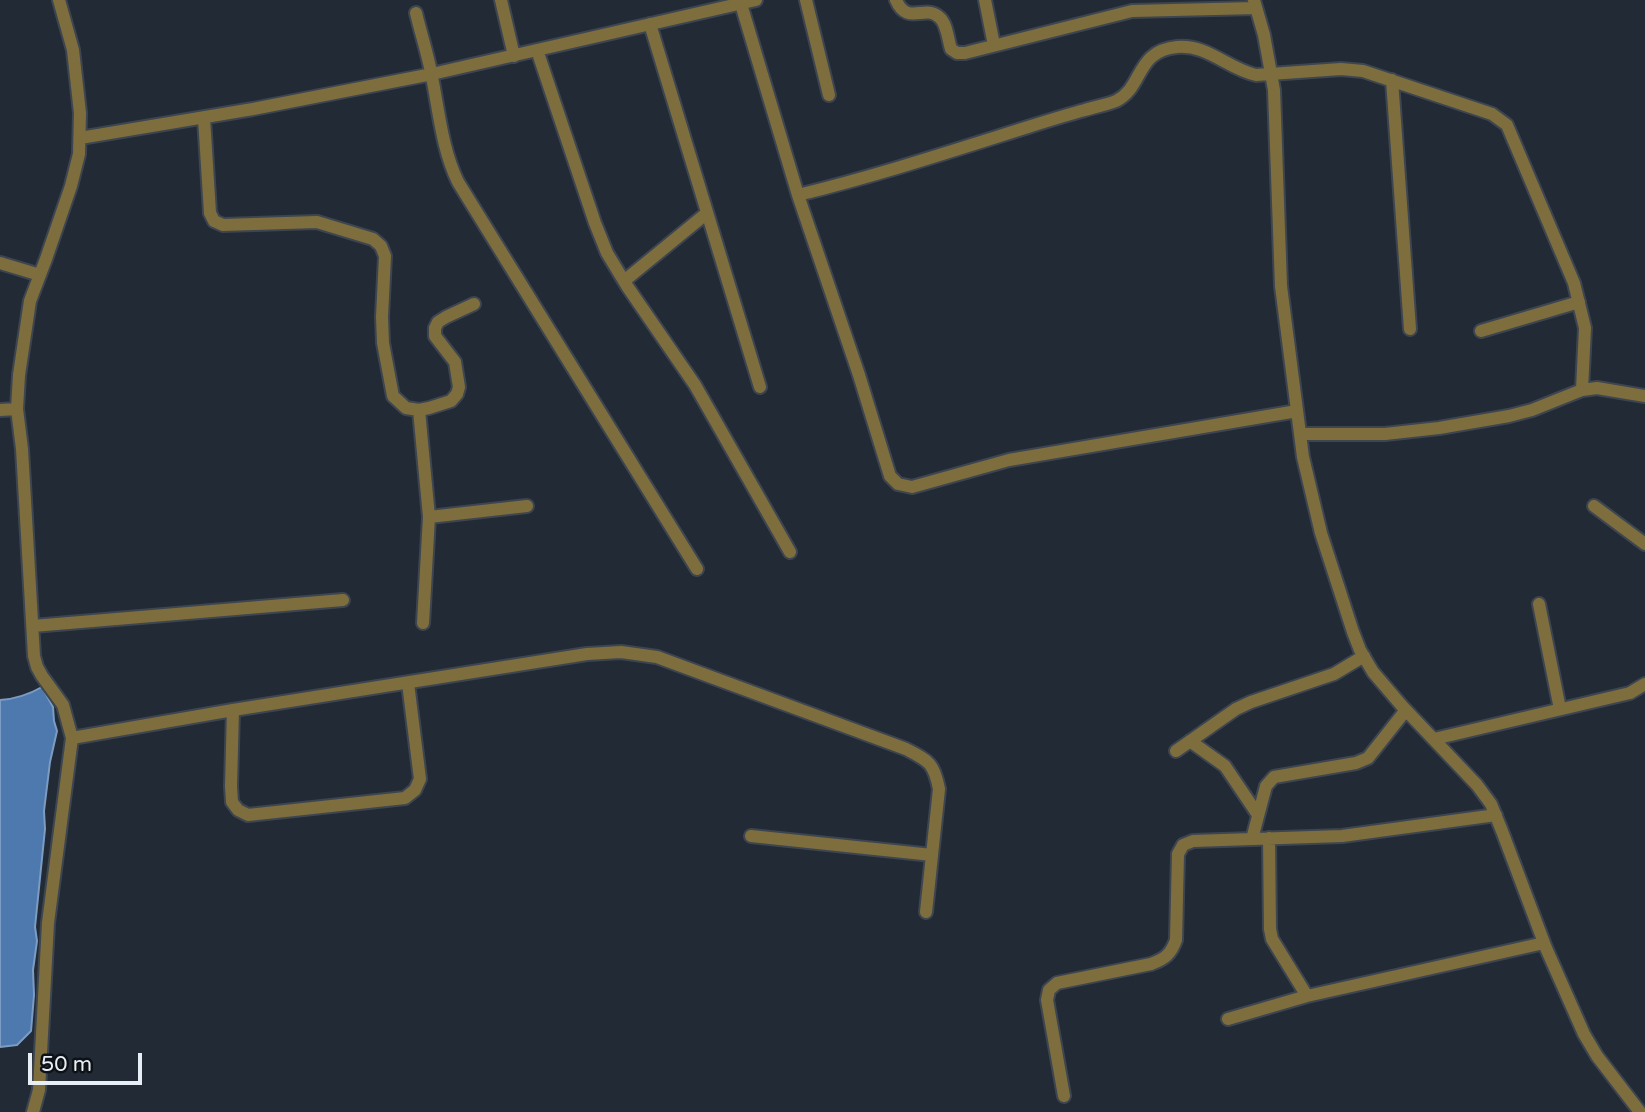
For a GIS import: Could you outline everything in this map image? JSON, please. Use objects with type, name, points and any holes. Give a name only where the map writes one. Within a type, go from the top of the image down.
[{"type":"street","points":[[33,1112],[39,1090],[48,923],[72,738],[64,705],[37,667],[34,656],[22,449],[17,409],[30,301],[71,186],[79,154],[80,113],[72,50],[59,0]]},
{"type":"street","points":[[501,0],[514,56]]},
{"type":"street","points":[[80,138],[204,118],[432,74],[756,0]]},
{"type":"street","points":[[806,0],[829,95]]},
{"type":"street","points":[[896,0],[900,9],[908,14],[932,14],[939,17],[951,49],[957,53],[1132,11],[1255,4],[1274,90],[1281,286],[1300,434],[1321,533],[1353,632],[1373,672],[1477,785],[1491,804],[1544,943],[1584,1034],[1597,1056],[1640,1112]]},
{"type":"street","points":[[985,0],[994,45]]},
{"type":"street","points":[[741,4],[798,195],[890,476],[898,484],[912,487],[1009,460],[1297,411]]},
{"type":"street","points":[[416,13],[432,74],[450,165],[458,182],[697,569]]},
{"type":"street","points":[[650,24],[760,387]]},
{"type":"street","points":[[798,195],[860,180],[1115,101],[1133,85],[1142,66],[1151,56],[1163,50],[1191,47],[1245,73],[1256,75],[1342,69],[1363,71],[1492,114],[1507,125],[1574,283],[1585,328],[1582,390]]},
{"type":"street","points":[[537,50],[607,253],[695,385],[790,552]]},
{"type":"street","points":[[1392,80],[1410,329]]},
{"type":"street","points":[[204,118],[210,213],[214,221],[223,225],[317,222],[373,239],[382,247],[385,256],[383,343],[393,396],[407,408],[419,410],[451,401],[457,394],[459,387],[455,362],[435,336],[435,328],[438,322],[446,317],[474,304]]},
{"type":"street","points":[[624,281],[708,213]]},
{"type":"street","points":[[0,263],[40,275]]},
{"type":"street","points":[[1481,331],[1579,302]]},
{"type":"street","points":[[1300,434],[1385,434],[1439,428],[1509,416],[1582,390],[1597,388],[1645,396]]},
{"type":"street","points":[[0,410],[17,409]]},
{"type":"street","points":[[419,410],[429,517],[423,622]]},
{"type":"street","points":[[429,517],[527,506]]},
{"type":"street","points":[[1594,506],[1645,544]]},
{"type":"street","points":[[33,626],[343,600]]},
{"type":"street","points":[[1539,604],[1560,709]]},
{"type":"street","points":[[72,738],[587,654],[621,652],[657,657],[906,749],[925,759],[936,771],[939,789],[926,912]]},
{"type":"street","points":[[1176,751],[1236,709],[1334,674],[1364,656]]},
{"type":"street","points":[[233,710],[231,786],[232,802],[238,810],[248,815],[405,798],[415,790],[419,779],[408,683]]},
{"type":"street","points":[[1434,739],[1630,693],[1645,684]]},
{"type":"street","points":[[1252,839],[1266,786],[1274,777],[1356,763],[1368,758],[1406,710]]},
{"type":"street","points":[[1190,741],[1225,766],[1258,815]]},
{"type":"street","points":[[1064,1096],[1047,1000],[1049,990],[1057,983],[1151,964],[1164,959],[1172,952],[1176,940],[1178,854],[1183,845],[1193,841],[1342,836],[1496,815]]},
{"type":"street","points":[[751,835],[932,855]]},
{"type":"street","points":[[1269,838],[1272,939],[1307,996]]},
{"type":"street","points":[[1228,1019],[1307,996],[1544,943]]},
{"type":"water","points":[[42,687],[53,707],[57,731],[44,811],[45,829],[35,927],[37,941],[31,1031],[17,1045],[0,1047],[0,700],[22,696]]}]
